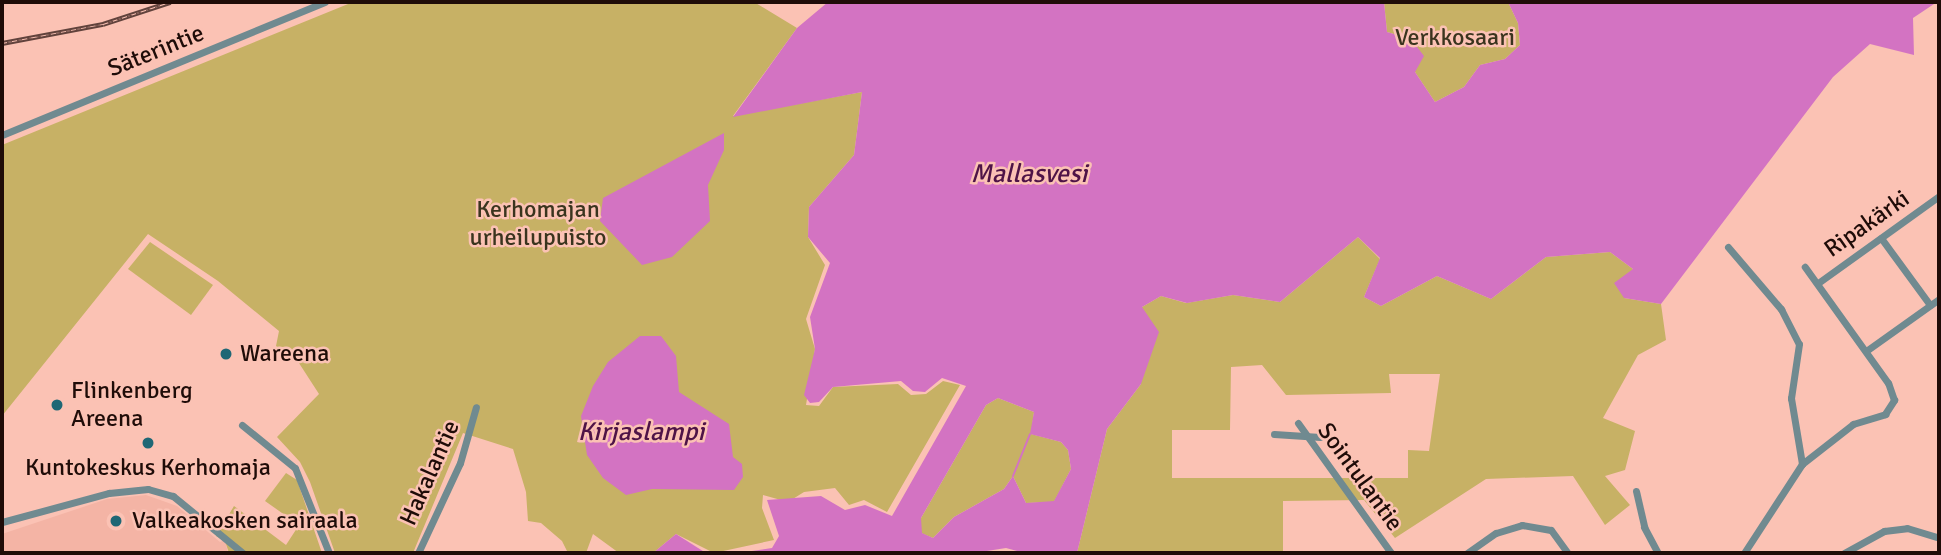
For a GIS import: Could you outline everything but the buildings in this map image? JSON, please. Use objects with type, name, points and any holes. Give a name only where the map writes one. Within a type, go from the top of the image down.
[{"type":"street","name":"Säterintie","points":[[2,135],[325,2]]},
{"type":"street","name":"Ripakärki","points":[[1818,282],[1939,196]]},
{"type":"street","points":[[1881,239],[1930,305]]},
{"type":"street","points":[[1728,247],[1795,332],[1799,344],[1791,398],[1802,464]]},
{"type":"street","points":[[1744,553],[1802,464],[1853,424],[1885,414],[1894,400],[1888,383],[1805,267]]},
{"type":"street","points":[[1866,351],[1939,299]]},
{"type":"street","name":"Hakalantie","points":[[418,553],[460,463],[476,407]]},
{"type":"street","name":"Sointulantie","points":[[1298,423],[1391,553]]},
{"type":"street","points":[[242,425],[295,468],[329,553]]},
{"type":"street","points":[[1274,434],[1320,437]]},
{"type":"street","points":[[2,522],[109,493],[148,489],[173,496],[243,553]]},
{"type":"street","points":[[1636,491],[1644,527],[1658,553]]},
{"type":"street","points":[[1467,553],[1496,533],[1522,525],[1551,530],[1568,553]]},
{"type":"street","points":[[1844,553],[1884,531],[1907,528],[1939,538]]},
{"type":"shaded area","name":"Valkeakosken sairaala","points":[[146,495],[177,506],[220,542],[225,540],[228,553],[2,553],[2,534],[107,499]]},
{"type":"green space","name":"Kerhomajan urheilupuisto","points":[[353,2],[754,2],[797,28],[733,116],[862,92],[854,155],[809,207],[808,237],[825,265],[806,319],[815,349],[806,405],[819,406],[833,387],[898,384],[911,395],[926,394],[943,381],[960,385],[887,512],[864,500],[849,505],[835,488],[804,492],[788,502],[763,495],[762,508],[774,540],[714,553],[676,534],[653,553],[619,553],[593,534],[586,553],[568,553],[562,541],[541,523],[528,521],[526,492],[513,449],[463,433],[413,553],[335,553],[310,482],[300,462],[277,437],[319,394],[297,360],[276,346],[279,331],[218,281],[148,234],[2,416],[2,145]]},
{"type":"green space","name":"Verkkosaari","points":[[1384,2],[1508,2],[1518,23],[1520,45],[1505,59],[1480,65],[1464,87],[1435,102],[1415,72],[1411,39],[1387,32]]},
{"type":"green space","points":[[1358,237],[1380,259],[1364,297],[1381,306],[1437,276],[1491,299],[1546,257],[1610,252],[1633,269],[1624,298],[1661,304],[1666,340],[1638,355],[1603,418],[1635,431],[1625,470],[1605,476],[1630,505],[1605,525],[1573,476],[1486,479],[1395,538],[1364,500],[1283,501],[1283,553],[1077,553],[1107,429],[1141,384],[1142,307],[1161,296],[1186,303],[1233,295],[1280,302]],"holes":[[[1262,365],[1286,395],[1391,393],[1389,374],[1440,374],[1429,451],[1408,450],[1408,478],[1172,478],[1172,430],[1230,430],[1231,367]]]},
{"type":"green space","points":[[150,242],[213,285],[191,315],[128,269]]},
{"type":"green space","points":[[998,398],[1034,412],[1031,434],[1061,442],[1068,450],[1071,469],[1054,502],[1026,503],[1013,476],[1004,489],[954,517],[933,538],[921,533],[921,518],[986,405]]},
{"type":"green space","points":[[286,473],[297,480],[322,553],[229,553],[225,541],[216,536],[234,506],[286,545],[299,525],[265,501]]},
{"type":"water","name":"Mallasvesi","points":[[828,2],[1384,2],[1387,32],[1411,39],[1424,56],[1415,72],[1435,102],[1464,87],[1480,65],[1505,59],[1520,45],[1518,23],[1508,2],[1937,2],[1913,18],[1914,55],[1870,44],[1833,77],[1661,304],[1624,298],[1614,283],[1633,269],[1610,252],[1546,257],[1491,299],[1437,276],[1381,306],[1364,297],[1380,258],[1358,237],[1280,302],[1233,295],[1187,303],[1161,296],[1142,307],[1159,332],[1141,384],[1107,429],[1077,553],[1025,553],[1006,548],[974,553],[738,553],[772,548],[779,536],[767,500],[821,496],[845,510],[865,505],[892,516],[966,386],[942,378],[925,392],[913,391],[901,381],[833,387],[819,402],[810,403],[804,395],[815,349],[810,317],[830,263],[808,237],[809,207],[854,155],[862,92],[733,117],[797,28]],"holes":[[[998,398],[1034,412],[1030,434],[1061,442],[1068,450],[1071,469],[1054,501],[1026,503],[1013,476],[1004,489],[954,517],[933,538],[922,533],[921,518],[986,405]]]},
{"type":"water","points":[[724,133],[724,150],[708,185],[710,221],[672,257],[642,265],[600,221],[603,198]]},
{"type":"water","name":"Kirjaslampi","points":[[640,336],[661,336],[676,356],[679,392],[729,424],[733,457],[742,464],[743,477],[734,490],[652,489],[626,495],[603,478],[587,455],[581,416],[593,386],[608,362]]},
{"type":"water","points":[[676,534],[706,553],[653,553]]},
{"type":"waterway","points":[[1013,476],[1030,434]]},
{"type":"railway","points":[[2,43],[103,24],[170,2]]},
{"type":"place","name":"Wareena","points":[[226,354]]},
{"type":"place","name":"Flinkenberg Areena","points":[[57,405]]},
{"type":"place","name":"Kuntokeskus Kerhomaja","points":[[148,443]]},
{"type":"place","name":"Valkeakosken sairaala","points":[[116,521]]}]
